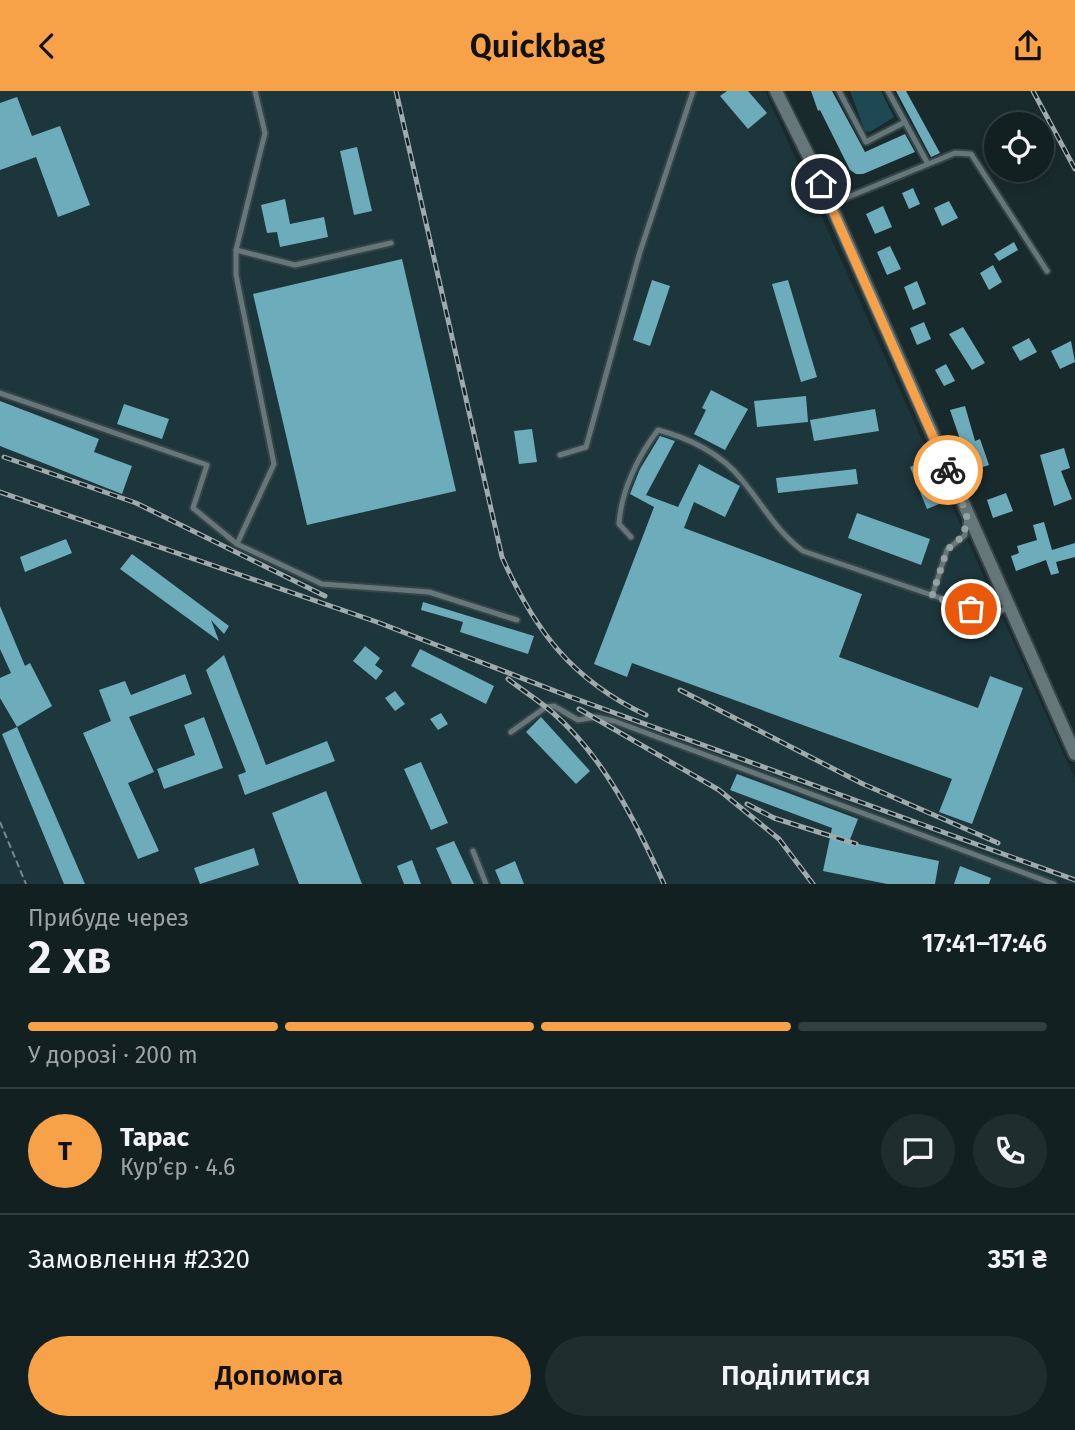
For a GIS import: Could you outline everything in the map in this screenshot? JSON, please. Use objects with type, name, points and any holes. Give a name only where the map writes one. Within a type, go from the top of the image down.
[{"type":"street","points":[[776,91],[831,204],[1075,754]]},
{"type":"lane","points":[[237,544],[274,464],[236,275],[236,250],[265,133],[255,91]]},
{"type":"lane","points":[[560,455],[586,447],[639,255],[693,91]]},
{"type":"lane","points":[[839,91],[866,142],[905,122]]},
{"type":"lane","points":[[888,91],[928,164]]},
{"type":"lane","points":[[831,204],[955,153],[971,154],[1047,271]]},
{"type":"lane","points":[[236,250],[295,265],[391,243]]},
{"type":"lane","points":[[0,393],[207,465],[193,508],[237,544],[322,584],[429,592],[517,620]]},
{"type":"lane","points":[[631,537],[618,524],[620,508],[632,475],[658,430],[681,436],[718,457],[741,478],[782,536],[803,551],[990,615],[1010,608]]},
{"type":"lane","points":[[932,596],[947,550],[964,535],[967,514]]},
{"type":"lane","points":[[511,732],[546,707],[554,706],[578,720],[596,717],[614,722],[1054,884]]},
{"type":"lane","points":[[473,851],[486,884]]},
{"type":"path","points":[[0,822],[26,884]]},
{"type":"shaded area","points":[[0,91],[765,91],[1075,779],[1075,884],[0,884]]},
{"type":"shaded area","points":[[850,91],[881,91],[894,117],[870,132],[865,131]]},
{"type":"building","points":[[727,91],[748,91],[767,113],[748,129],[720,96]]},
{"type":"building","points":[[811,91],[832,91],[865,152],[905,134],[915,152],[863,174],[856,174],[850,170],[820,110],[818,111]]},
{"type":"building","points":[[896,91],[906,91],[940,153],[931,157]]},
{"type":"building","points":[[17,97],[32,136],[60,126],[90,205],[58,217],[36,157],[0,170],[0,103]]},
{"type":"building","points":[[357,147],[372,211],[354,215],[340,151]]},
{"type":"building","points":[[913,188],[920,204],[909,209],[902,193]]},
{"type":"building","points":[[285,199],[290,224],[324,217],[328,237],[280,247],[277,232],[267,233],[261,205]]},
{"type":"building","points":[[949,201],[958,218],[942,226],[934,208]]},
{"type":"building","points":[[883,206],[892,227],[875,234],[866,214]]},
{"type":"building","points":[[1014,242],[1018,250],[999,261],[994,254]]},
{"type":"building","points":[[890,246],[901,269],[887,275],[877,252]]},
{"type":"building","points":[[402,259],[456,491],[307,525],[253,294]]},
{"type":"building","points":[[993,265],[1002,282],[989,290],[980,273]]},
{"type":"building","points":[[652,280],[670,286],[650,346],[633,340]]},
{"type":"building","points":[[788,280],[817,377],[801,382],[772,284]]},
{"type":"building","points":[[917,281],[926,304],[913,310],[904,287]]},
{"type":"building","points":[[924,322],[931,339],[917,345],[910,328]]},
{"type":"building","points":[[963,327],[985,363],[972,370],[949,334]]},
{"type":"building","points":[[1029,338],[1037,352],[1020,361],[1012,347]]},
{"type":"building","points":[[1071,341],[1075,362],[1060,369],[1051,351]]},
{"type":"building","points":[[946,364],[955,381],[944,386],[935,370]]},
{"type":"building","points":[[711,390],[748,409],[725,450],[694,434],[706,410],[702,408]]},
{"type":"building","points":[[806,396],[808,422],[757,427],[754,401]]},
{"type":"building","points":[[0,401],[99,439],[94,452],[132,466],[122,494],[0,446]]},
{"type":"building","points":[[124,404],[169,419],[162,439],[117,424]]},
{"type":"building","points":[[965,406],[975,441],[980,439],[989,465],[971,471],[950,410]]},
{"type":"building","points":[[875,409],[879,431],[814,441],[810,420]]},
{"type":"building","points":[[532,429],[537,462],[519,464],[514,431]]},
{"type":"building","points":[[660,436],[675,441],[646,495],[678,507],[699,464],[740,486],[725,517],[694,502],[684,528],[862,594],[839,657],[978,708],[990,676],[1023,688],[972,824],[939,812],[952,779],[632,663],[627,677],[594,664],[654,507],[630,494],[640,469]]},
{"type":"building","points":[[1064,448],[1070,468],[1061,471],[1072,499],[1054,506],[1040,455]]},
{"type":"building","points":[[926,460],[944,502],[927,509],[910,467]]},
{"type":"building","points":[[856,469],[858,484],[778,493],[776,478]]},
{"type":"building","points":[[1006,493],[1013,511],[993,518],[987,500]]},
{"type":"building","points":[[857,513],[930,539],[921,565],[848,538]]},
{"type":"building","points":[[1044,522],[1052,550],[1075,543],[1075,557],[1056,562],[1059,573],[1051,575],[1046,560],[1016,571],[1011,556],[1019,553],[1017,546],[1037,540],[1033,525]]},
{"type":"building","points":[[66,539],[72,553],[25,572],[20,557]]},
{"type":"building","points":[[132,554],[229,626],[224,634],[211,620],[219,641],[120,569]]},
{"type":"building","points":[[423,602],[534,636],[528,654],[460,632],[463,622],[421,610]]},
{"type":"building","points":[[0,606],[25,666],[30,663],[52,706],[17,727],[0,698],[0,678],[11,673],[0,649]]},
{"type":"building","points":[[365,646],[380,658],[375,665],[383,671],[376,680],[353,661]]},
{"type":"building","points":[[420,649],[494,686],[486,704],[411,666]]},
{"type":"building","points":[[224,655],[266,765],[327,741],[335,761],[245,795],[238,775],[246,772],[206,670]]},
{"type":"building","points":[[185,674],[192,694],[129,717],[154,772],[128,783],[159,851],[138,859],[83,733],[111,721],[99,690],[125,681],[131,695]]},
{"type":"building","points":[[395,691],[405,704],[395,711],[385,698]]},
{"type":"building","points":[[441,713],[448,724],[438,730],[430,719]]},
{"type":"building","points":[[204,717],[223,768],[164,789],[157,769],[195,755],[184,725]]},
{"type":"building","points":[[541,717],[590,771],[576,784],[526,732]]},
{"type":"building","points":[[17,727],[85,884],[64,884],[2,734]]},
{"type":"building","points":[[421,762],[448,823],[431,830],[404,769]]},
{"type":"building","points":[[737,774],[858,819],[849,842],[939,861],[935,884],[887,884],[823,871],[832,828],[730,790]]},
{"type":"building","points":[[326,791],[362,884],[299,884],[272,813]]},
{"type":"building","points":[[454,841],[474,884],[452,884],[436,848]]},
{"type":"building","points":[[254,848],[259,865],[200,884],[194,868]]},
{"type":"building","points":[[412,860],[421,884],[404,884],[397,866]]},
{"type":"building","points":[[515,861],[524,884],[501,884],[495,870]]},
{"type":"building","points":[[960,866],[991,878],[989,884],[954,884]]},
{"type":"railway","points":[[396,91],[502,557],[528,608],[559,651],[597,686],[646,715]]},
{"type":"railway","points":[[1033,91],[1075,169]]},
{"type":"railway","points":[[4,457],[136,503],[325,596]]},
{"type":"railway","points":[[0,492],[377,622],[568,696],[1075,880]]},
{"type":"railway","points":[[508,679],[552,712],[588,749],[630,814],[664,884]]},
{"type":"railway","points":[[680,690],[863,784],[998,843]]},
{"type":"railway","points":[[579,709],[719,790],[779,839],[813,884]]},
{"type":"railway","points":[[747,804],[774,818],[856,844]]},
{"type":"way so far","points":[[948,470],[967,514],[964,535],[956,545],[947,550],[932,596],[971,609]]},
{"type":"route","points":[[821,184],[948,470]]}]
